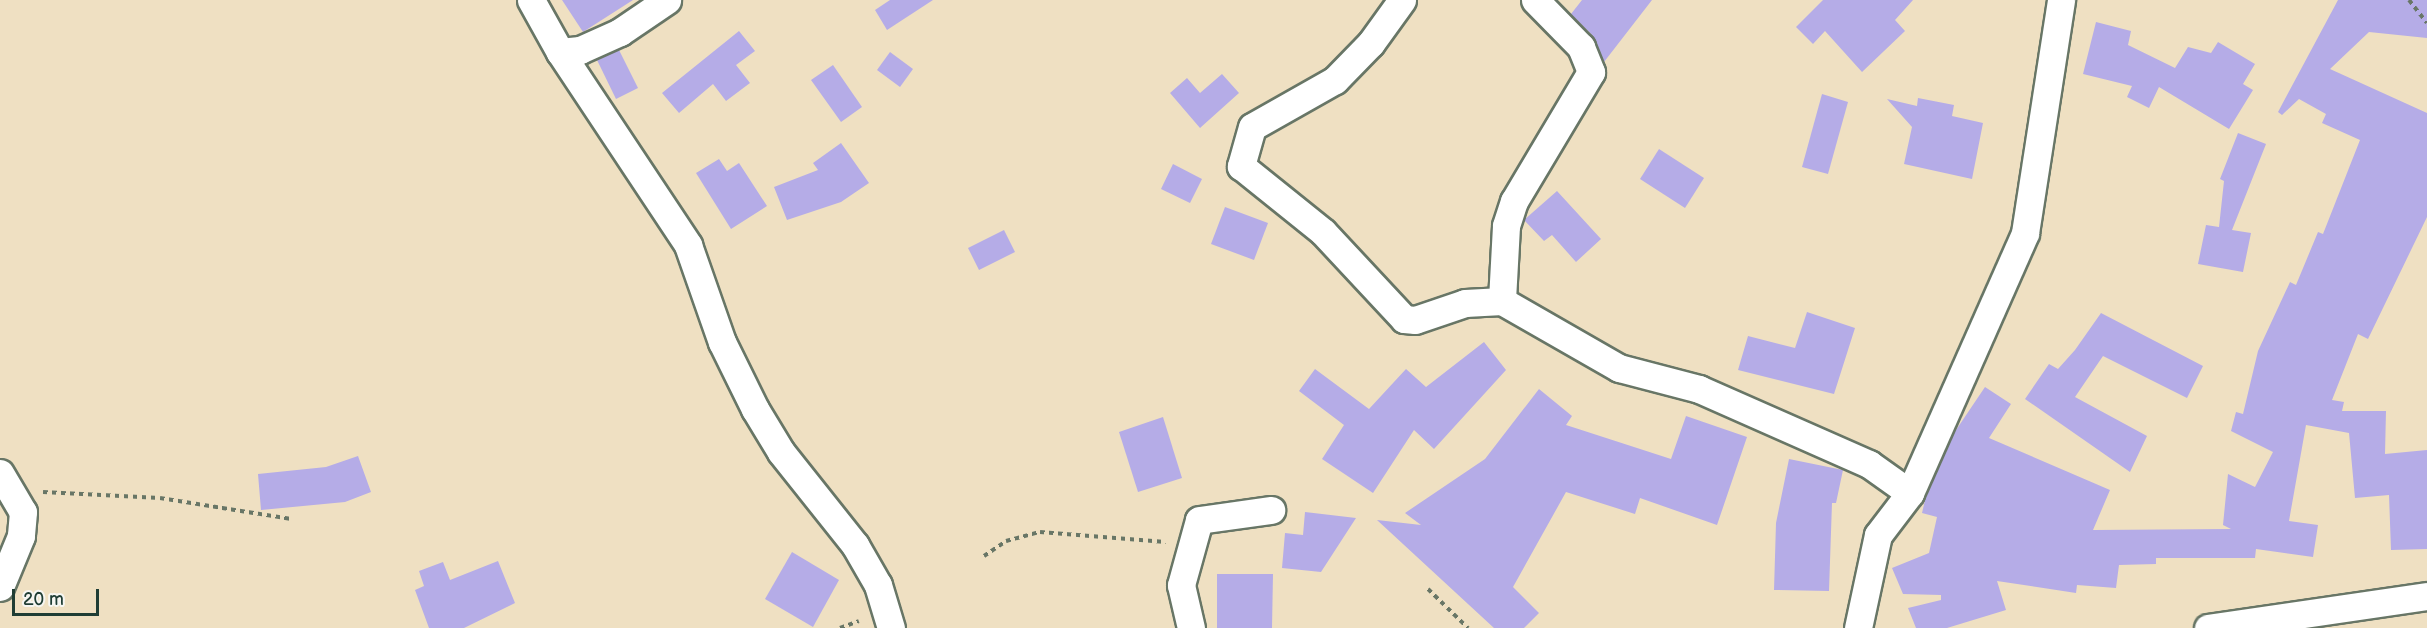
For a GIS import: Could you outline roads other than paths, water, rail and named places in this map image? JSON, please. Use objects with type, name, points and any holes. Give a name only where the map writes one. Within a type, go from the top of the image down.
[{"type":"street","points":[[531,0],[560,52],[688,245],[722,342],[755,409],[781,452],[855,545],[878,585],[891,628]]},
{"type":"street","points":[[560,52],[580,50],[620,32],[668,0]]},
{"type":"street","points":[[1402,0],[1371,43],[1335,80],[1252,127],[1241,166],[1323,232],[1404,319],[1416,320],[1466,303],[1502,300],[1619,368],[1699,389],[1803,440],[1869,464],[1910,492]]},
{"type":"street","points":[[1502,300],[1506,226],[1514,201],[1591,72],[1581,47],[1535,0]]},
{"type":"street","points":[[1858,628],[1878,535],[1910,492],[2025,233],[2061,0]]},
{"type":"street","points":[[0,586],[21,536],[22,512],[3,484]]},
{"type":"street","points":[[1191,628],[1181,585],[1191,536],[1199,520],[1271,510]]},
{"type":"street","points":[[2208,628],[2427,596]]}]
